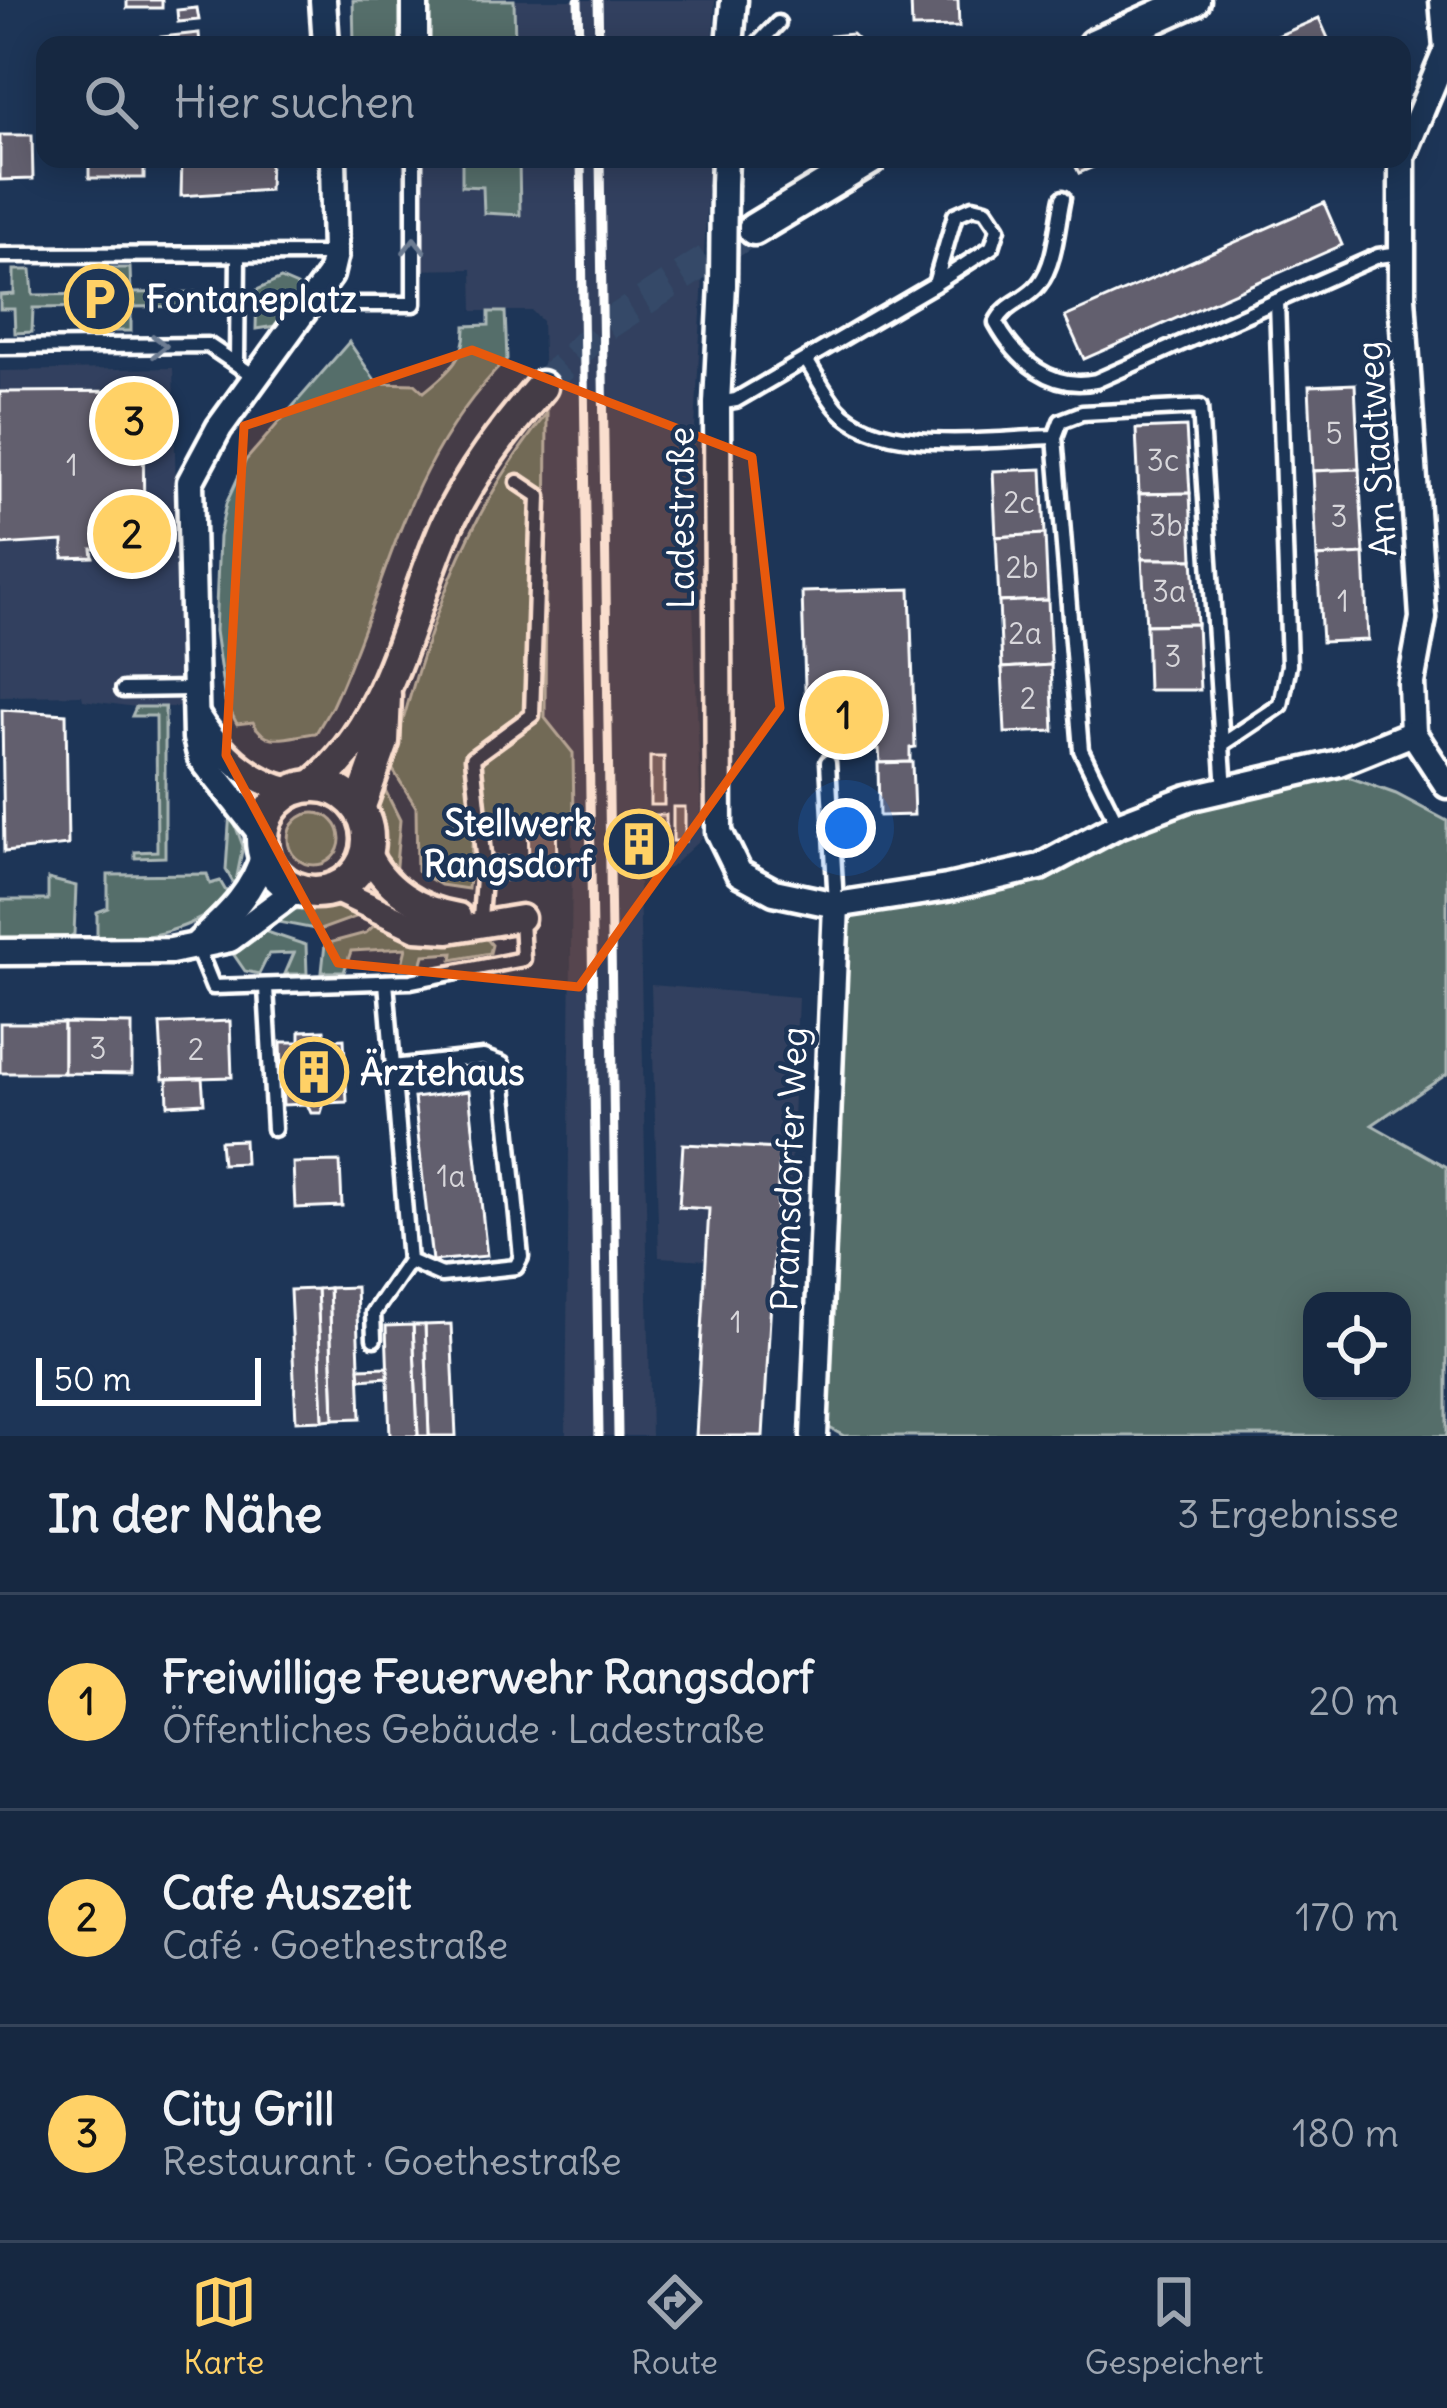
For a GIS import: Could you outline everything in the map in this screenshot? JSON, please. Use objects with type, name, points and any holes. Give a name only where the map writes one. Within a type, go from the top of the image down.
[{"type":"street","points":[[323,0],[325,36]]},
{"type":"street","points":[[415,0],[415,36]]},
{"type":"street","points":[[731,36],[734,0]]},
{"type":"street","points":[[1114,36],[1194,0]]},
{"type":"street","name":"Am Stadtweg","points":[[1411,136],[1447,49],[1444,0]]},
{"type":"street","points":[[333,168],[335,254],[330,275],[313,304],[247,370],[190,482],[193,701],[202,758],[263,844],[276,875],[298,889],[334,889],[416,928],[449,929],[520,918]]},
{"type":"street","points":[[754,229],[855,168]]},
{"type":"street","name":"Am Stadtweg","points":[[1402,168],[1401,254],[1424,618],[1412,683],[1413,733]]},
{"type":"street","name":"Ladestraße","points":[[724,172],[717,404],[719,832],[739,873],[775,892],[836,905]]},
{"type":"street","points":[[359,808],[383,742],[385,695],[428,569],[470,478],[541,387]]},
{"type":"street","points":[[196,945],[242,901],[272,808],[330,772],[385,695]]},
{"type":"street","points":[[193,701],[247,773],[271,787],[340,791],[359,808],[368,829],[367,850],[356,874],[334,889]]},
{"type":"street","points":[[836,905],[1040,867],[1118,825],[1225,791],[1339,763],[1413,733],[1447,785]]},
{"type":"street","points":[[367,850],[375,868],[428,912],[485,920]]},
{"type":"street","points":[[0,952],[86,956],[196,945],[244,933],[298,889]]},
{"type":"street","name":"Pramsdorfer Weg","points":[[814,1436],[836,905]]},
{"type":"lane","points":[[765,36],[778,22]]},
{"type":"lane","points":[[313,304],[414,304],[414,168]]},
{"type":"lane","points":[[1064,198],[1047,268],[1037,287],[1003,309],[996,323],[1006,342],[1048,379],[1070,387],[1096,381],[1378,256],[1401,254]]},
{"type":"lane","points":[[717,404],[736,400],[935,284],[992,247],[998,228],[986,210],[973,207],[955,215],[935,284]]},
{"type":"lane","points":[[0,255],[335,254]]},
{"type":"lane","points":[[238,255],[247,370]]},
{"type":"lane","points":[[1223,744],[1281,705],[1289,665],[1277,301]]},
{"type":"lane","points":[[0,347],[208,345],[247,370]]},
{"type":"lane","points":[[806,360],[839,410],[875,433],[923,440],[1055,437]]},
{"type":"lane","points":[[1118,825],[1081,750],[1055,437],[1061,421],[1082,413],[1200,407],[1225,791]]},
{"type":"lane","points":[[485,920],[473,758],[532,715],[539,496],[518,482]]},
{"type":"lane","points":[[123,690],[193,701]]},
{"type":"lane","points":[[827,762],[836,905]]},
{"type":"lane","points":[[196,945],[213,987],[386,982],[492,969],[523,959],[520,918]]},
{"type":"lane","points":[[374,1339],[373,1313],[409,1261],[386,982]]},
{"type":"lane","points":[[266,988],[274,1129]]},
{"type":"lane","points":[[393,1067],[483,1057],[502,1064],[521,1257],[516,1267],[440,1275],[409,1261]]},
{"type":"highlighted area","points":[[472,350],[752,457],[780,708],[579,987],[338,963],[226,755],[244,426]]},
{"type":"shaded area","points":[[418,0],[715,0],[713,36],[418,36]]},
{"type":"shaded area","points":[[402,168],[709,168],[690,526],[702,838],[671,867],[639,880],[651,1436],[566,1436],[573,753],[545,718],[549,558],[542,321],[532,311],[473,311],[472,269],[404,270]]},
{"type":"shaded area","points":[[173,368],[181,707],[136,707],[83,700],[82,695],[0,696],[0,371]]},
{"type":"shaded area","points":[[651,985],[798,997],[787,1265],[659,1257]]},
{"type":"green space","points":[[353,0],[514,0],[515,36],[354,36]]},
{"type":"green space","points":[[462,168],[519,168],[520,215],[484,213],[483,187],[462,186]]},
{"type":"green space","points":[[112,268],[130,268],[131,293],[197,292],[197,306],[131,307],[131,331],[113,331],[112,307],[33,308],[32,332],[15,333],[14,309],[0,309],[0,295],[14,294],[14,270],[31,270],[33,295],[112,294]]},
{"type":"green space","points":[[281,279],[297,286],[297,296],[275,326],[256,329],[257,290]]},
{"type":"green space","points":[[489,312],[505,312],[507,359],[472,399],[421,482],[352,659],[316,733],[272,738],[253,722],[237,724],[225,701],[215,631],[219,537],[226,504],[246,460],[349,342],[377,383],[415,384],[424,392],[459,356],[465,326],[489,325]]},
{"type":"green space","points":[[547,413],[545,718],[573,753],[574,817],[475,815],[468,889],[441,885],[417,871],[416,807],[390,765],[433,624],[469,537],[491,495]]},
{"type":"green space","points":[[136,707],[165,707],[165,857],[135,858],[135,852],[157,851],[156,716],[132,716]]},
{"type":"green space","points":[[1340,774],[1396,794],[1447,821],[1447,1074],[1372,1125],[1447,1167],[1447,1436],[844,1436],[815,1420],[836,905],[1040,867],[1118,825]]},
{"type":"green space","points":[[380,780],[400,820],[395,876],[379,830]]},
{"type":"green space","points":[[230,811],[243,846],[235,886],[226,870]]},
{"type":"green space","points":[[314,813],[332,821],[340,839],[332,857],[314,865],[296,857],[288,839],[296,821]]},
{"type":"green space","points":[[207,874],[210,884],[220,881],[230,898],[215,910],[168,931],[97,941],[97,912],[108,908],[108,875]]},
{"type":"green space","points":[[48,879],[76,886],[74,934],[63,942],[0,940],[0,900],[48,900]]},
{"type":"green space","points":[[341,907],[364,914],[320,930],[278,922],[295,909]]},
{"type":"green space","points":[[377,923],[419,942],[485,937],[492,945],[490,953],[452,960],[453,953],[424,955],[421,966],[401,968],[406,948],[351,951],[344,972],[322,972],[325,944],[366,933]]},
{"type":"green space","points":[[261,930],[306,945],[307,974],[285,974],[294,953],[269,954],[259,974],[245,971],[234,955]]},
{"type":"building","points":[[127,0],[162,0],[162,8],[127,8]]},
{"type":"building","points":[[911,0],[958,0],[959,27],[912,28]]},
{"type":"building","points":[[197,8],[199,20],[178,22],[177,10]]},
{"type":"building","points":[[1319,18],[1327,36],[1278,36]]},
{"type":"building","points":[[0,135],[32,135],[33,179],[0,180]]},
{"type":"building","points":[[89,168],[144,168],[144,178],[89,178]]},
{"type":"building","points":[[182,168],[270,168],[269,190],[181,196]]},
{"type":"building","points":[[1324,203],[1342,245],[1084,359],[1065,317]]},
{"type":"building","points":[[1355,384],[1359,469],[1313,471],[1309,386]]},
{"type":"building","points":[[143,391],[144,548],[92,549],[93,557],[63,558],[63,541],[0,545],[0,392]]},
{"type":"building","points":[[1186,427],[1190,493],[1139,494],[1136,429]]},
{"type":"building","points":[[1042,469],[1045,534],[996,537],[993,471]]},
{"type":"building","points":[[1359,469],[1364,554],[1317,557],[1313,471]]},
{"type":"building","points":[[1190,493],[1193,559],[1142,559],[1139,494]]},
{"type":"building","points":[[1045,534],[1048,600],[999,602],[996,537]]},
{"type":"building","points":[[1364,554],[1368,640],[1322,642],[1317,557]]},
{"type":"building","points":[[1142,559],[1193,559],[1197,624],[1146,625]]},
{"type":"building","points":[[910,589],[915,747],[910,748],[910,762],[880,763],[879,749],[862,750],[861,715],[806,717],[802,592]]},
{"type":"building","points":[[1048,600],[1051,665],[1002,668],[999,602]]},
{"type":"building","points":[[1197,624],[1200,690],[1148,690],[1146,625]]},
{"type":"building","points":[[1051,665],[1054,731],[1005,733],[1002,668]]},
{"type":"building","points":[[2,710],[66,714],[68,845],[4,852]]},
{"type":"building","points":[[650,757],[664,757],[664,805],[650,805]]},
{"type":"building","points":[[912,762],[914,815],[879,816],[878,763]]},
{"type":"building","points":[[673,807],[685,807],[685,841],[673,841]]},
{"type":"building","name":"Stellwerk Rangsdorf","points":[[632,815],[666,815],[666,832],[647,832],[647,856],[632,855]]},
{"type":"building","points":[[528,820],[556,820],[557,862],[529,862]]},
{"type":"building","points":[[491,857],[514,857],[514,880],[491,880]]},
{"type":"building","points":[[230,1021],[232,1077],[163,1079],[160,1024]]},
{"type":"building","points":[[0,1023],[64,1023],[64,1073],[0,1073]]},
{"type":"building","points":[[64,1023],[132,1024],[132,1074],[64,1073]]},
{"type":"building","name":"Ärztehaus","points":[[324,1030],[325,1040],[344,1039],[347,1102],[324,1103],[321,1113],[311,1113],[307,1104],[283,1105],[281,1042],[300,1042],[300,1031]]},
{"type":"building","points":[[202,1078],[204,1103],[168,1105],[167,1079]]},
{"type":"building","points":[[469,1091],[487,1256],[432,1261],[414,1098]]},
{"type":"building","points":[[244,1140],[245,1163],[222,1164],[220,1141]]},
{"type":"building","points":[[683,1144],[780,1149],[763,1436],[696,1436],[709,1209],[679,1207]]},
{"type":"building","points":[[340,1162],[342,1206],[295,1208],[293,1163]]},
{"type":"building","points":[[356,1287],[361,1418],[334,1419],[329,1288]]},
{"type":"building","points":[[329,1288],[334,1419],[323,1420],[317,1289]]},
{"type":"building","points":[[317,1289],[323,1420],[296,1421],[290,1290]]},
{"type":"building","points":[[451,1324],[456,1436],[429,1436],[425,1325]]},
{"type":"building","points":[[413,1325],[425,1325],[429,1436],[418,1436]]},
{"type":"building","points":[[413,1325],[418,1436],[390,1436],[386,1326]]},
{"type":"building","points":[[388,1367],[388,1377],[360,1379],[359,1368]]},
{"type":"tunnel","points":[[541,387],[601,329],[754,229]]},
{"type":"railway","points":[[578,0],[579,36]]},
{"type":"railway","points":[[598,0],[599,36]]},
{"type":"railway","points":[[581,168],[599,1436]]},
{"type":"railway","points":[[600,168],[618,1436]]},
{"type":"place","name":"Fontaneplatz","points":[[99,299]]},
{"type":"place","name":"City Grill","points":[[134,421]]},
{"type":"place","name":"Cafe Auszeit","points":[[132,534]]},
{"type":"place","name":"Freiwillige Feuerwehr Rangsdorf","points":[[844,715]]},
{"type":"place","name":"Stellwerk Rangsdorf","points":[[639,844]]},
{"type":"place","name":"Ärztehaus","points":[[314,1072]]}]
